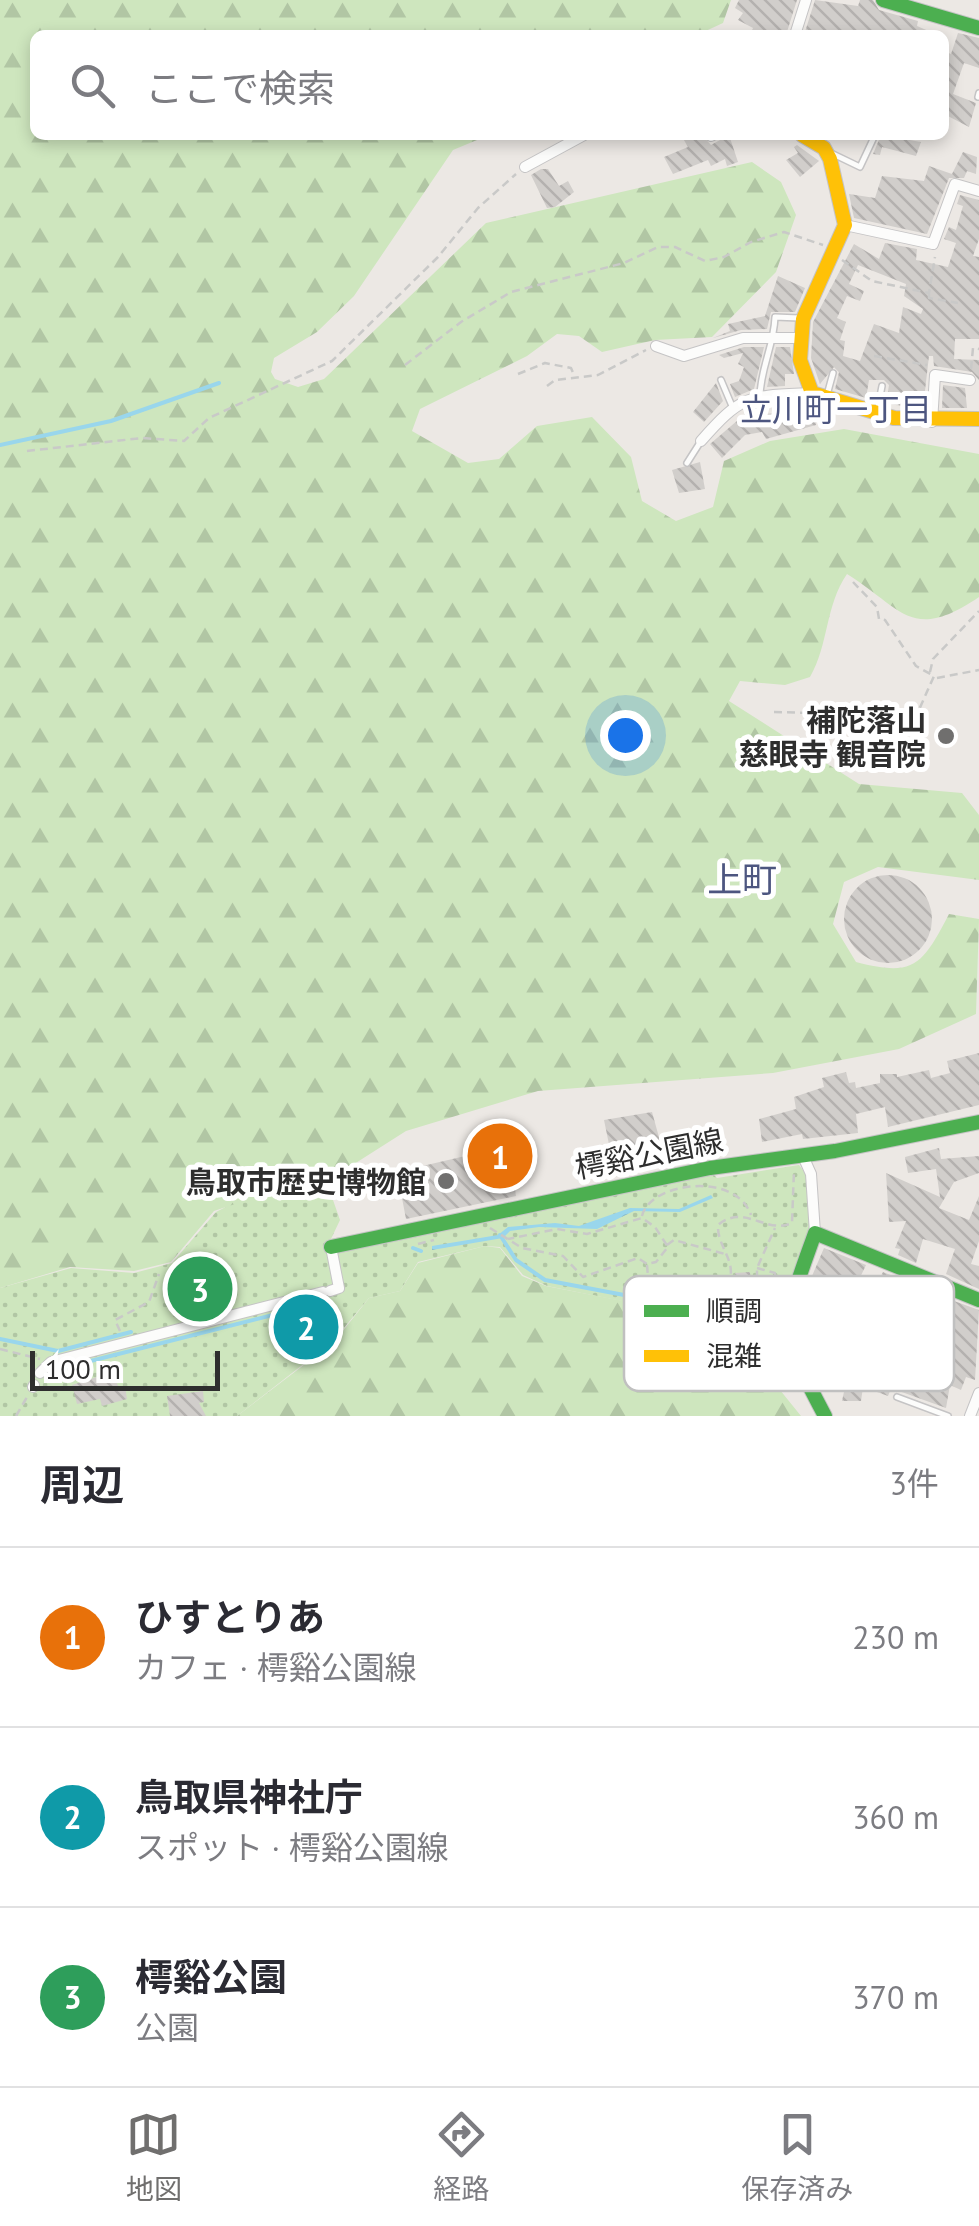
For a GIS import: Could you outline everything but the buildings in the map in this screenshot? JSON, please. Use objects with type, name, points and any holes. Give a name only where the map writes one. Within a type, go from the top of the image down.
[{"type":"street","points":[[797,30],[806,0]]},
{"type":"street","points":[[882,0],[979,28]]},
{"type":"street","points":[[525,167],[575,140]]},
{"type":"street","points":[[809,140],[827,152],[838,180],[846,225],[803,318],[800,360],[819,395]]},
{"type":"street","points":[[846,225],[933,244],[955,184],[979,192]]},
{"type":"street","points":[[656,346],[684,356],[740,338],[800,338]]},
{"type":"street","points":[[932,422],[935,375],[970,380]]},
{"type":"street","points":[[701,441],[732,406],[760,397],[819,395],[877,414],[932,422],[979,419]]},
{"type":"street","name":"樗谿公園線","points":[[331,1247],[710,1168],[979,1122]]},
{"type":"street","points":[[798,1154],[811,1174],[815,1233],[799,1276]]},
{"type":"street","points":[[815,1233],[924,1276]]},
{"type":"street","points":[[40,1373],[51,1362],[340,1288],[331,1247]]},
{"type":"street","points":[[954,1289],[979,1300]]},
{"type":"street","points":[[811,1391],[825,1416]]},
{"type":"street","points":[[970,1416],[979,1393]]},
{"type":"lane","points":[[827,152],[860,167],[873,140]]},
{"type":"lane","points":[[760,397],[760,376],[774,337],[775,317],[803,318]]},
{"type":"lane","points":[[819,395],[833,373]]},
{"type":"lane","points":[[722,380],[732,406]]},
{"type":"lane","points":[[877,414],[882,386]]},
{"type":"lane","points":[[687,463],[701,441]]},
{"type":"lane","points":[[897,1397],[948,1416]]},
{"type":"path","points":[[28,451],[142,438],[184,441],[209,418],[332,361],[438,257],[478,208],[525,167]]},
{"type":"path","points":[[405,365],[461,322],[511,292],[624,263],[658,247],[675,246],[697,260],[711,261],[774,234],[792,232],[833,248],[872,281],[930,292]]},
{"type":"path","points":[[933,244],[928,298],[958,303]]},
{"type":"path","points":[[546,386],[598,375],[656,346]]},
{"type":"path","points":[[970,380],[972,348],[979,350]]},
{"type":"path","points":[[874,356],[935,366],[935,375]]},
{"type":"path","points":[[518,374],[554,364],[571,368],[574,378]]},
{"type":"path","points":[[853,582],[877,608],[879,619],[885,620],[916,666],[934,678]]},
{"type":"path","points":[[930,673],[933,659],[979,611]]},
{"type":"path","points":[[934,678],[979,670]]},
{"type":"path","points":[[774,712],[906,727],[934,678]]},
{"type":"path","points":[[730,1276],[727,1254],[718,1239],[718,1225],[734,1216],[786,1227],[795,1217],[798,1154]]},
{"type":"path","points":[[642,1216],[646,1203],[656,1196],[712,1183],[744,1201],[752,1217]]},
{"type":"path","points":[[507,1238],[557,1229],[586,1234],[642,1216]]},
{"type":"path","points":[[642,1216],[668,1245]]},
{"type":"path","points":[[757,1276],[776,1226]]},
{"type":"path","points":[[497,1230],[522,1248],[563,1256],[583,1277],[638,1258],[647,1264],[650,1276]]},
{"type":"path","points":[[647,1264],[660,1259],[674,1240],[727,1254]]},
{"type":"path","points":[[757,1268],[768,1268],[775,1276]]},
{"type":"path","points":[[129,1343],[114,1326],[114,1320],[148,1302],[159,1274]]},
{"type":"path","points":[[0,1349],[51,1362]]},
{"type":"path","points":[[16,1416],[34,1386]]},
{"type":"green space","points":[[0,0],[731,0],[723,23],[708,30],[30,30],[30,140],[477,140],[453,150],[354,296],[317,332],[274,358],[271,372],[275,379],[298,387],[324,379],[486,223],[752,162],[781,182],[796,215],[776,272],[712,337],[655,340],[602,352],[579,336],[557,334],[527,356],[420,409],[412,431],[468,463],[499,459],[537,426],[592,417],[631,457],[642,501],[676,521],[713,507],[724,461],[770,441],[844,429],[979,454],[979,597],[938,618],[922,619],[895,609],[847,574],[810,677],[785,685],[740,681],[729,701],[859,784],[962,793],[979,815],[979,880],[878,867],[844,882],[833,924],[856,962],[891,968],[904,967],[923,956],[949,914],[979,919],[976,1014],[899,1049],[773,1073],[538,1091],[406,1131],[318,1187],[274,1180],[252,1188],[235,1204],[214,1211],[171,1262],[134,1271],[70,1267],[0,1288]]},
{"type":"green space","points":[[799,1165],[806,1174],[810,1234],[795,1276],[624,1276],[624,1302],[547,1286],[523,1275],[500,1247],[485,1246],[418,1262],[400,1291],[369,1298],[333,1341],[237,1416],[0,1416],[0,1288],[71,1268],[134,1273],[172,1263],[216,1212],[274,1182],[318,1188],[333,1200],[340,1220],[331,1239],[340,1237],[342,1252],[713,1174],[717,1178]]},
{"type":"green space","points":[[485,1246],[500,1248],[522,1276],[546,1286],[624,1301],[624,1391],[781,1391],[801,1416],[237,1416],[334,1342],[369,1298],[400,1291],[418,1263]]},
{"type":"water","points":[[711,1195],[713,1198],[680,1212],[634,1211],[597,1229],[539,1227],[510,1231],[503,1238],[432,1250],[432,1246],[498,1235],[508,1227],[555,1223],[579,1226],[630,1208],[679,1209]]},
{"type":"waterway","points":[[0,445],[111,421],[219,383]]},
{"type":"waterway","points":[[500,1235],[516,1260],[545,1280],[624,1295]]},
{"type":"waterway","points":[[413,1248],[421,1251]]},
{"type":"waterway","points":[[55,1370],[324,1302]]},
{"type":"waterway","points":[[0,1339],[58,1351],[131,1332]]},
{"type":"traffic: fast","points":[[883,0],[979,28]]},
{"type":"traffic: fast","points":[[331,1247],[710,1168],[835,1151],[979,1122]]},
{"type":"traffic: fast","points":[[800,1276],[815,1233],[920,1276]]},
{"type":"traffic: fast","points":[[954,1290],[979,1300]]},
{"type":"traffic: fast","points":[[812,1391],[825,1416]]},
{"type":"traffic: slow","points":[[810,140],[824,148],[830,159],[845,225],[803,319],[800,360],[812,393],[894,418],[979,419]]},
{"type":"place","name":"補陀落山 慈眼寺 観音院","points":[[946,736]]},
{"type":"place","name":"ひすとりあ","points":[[500,1156]]},
{"type":"place","name":"鳥取市歴史博物館","points":[[446,1181]]},
{"type":"place","name":"樗谿公園","points":[[200,1289]]},
{"type":"place","name":"鳥取県神社庁","points":[[306,1327]]},
{"type":"district","name":"立川町一丁目","points":[[836,409]]},
{"type":"district","name":"上町","points":[[742,879]]}]
